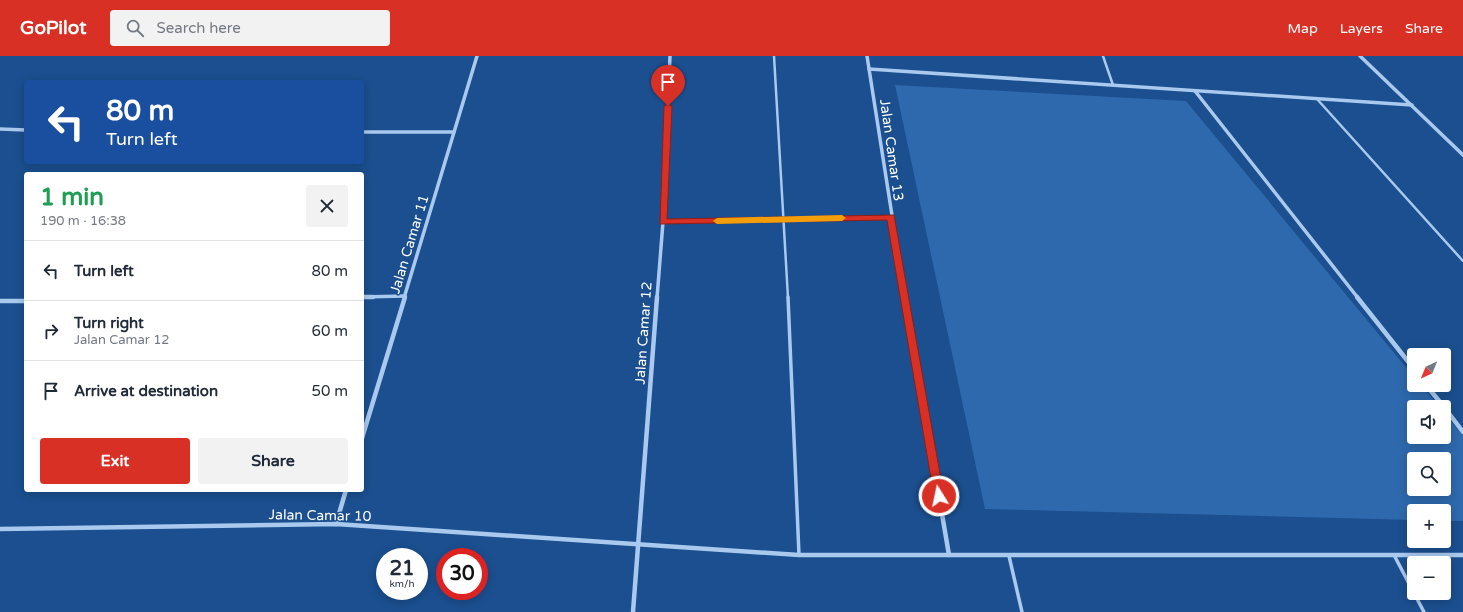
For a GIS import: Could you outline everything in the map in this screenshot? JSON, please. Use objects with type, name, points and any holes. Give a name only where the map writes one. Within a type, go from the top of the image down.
[{"type":"street","name":"Jalan Camar 11","points":[[364,431],[477,56]]},
{"type":"street","name":"Jalan Camar 12","points":[[633,612],[663,222],[670,56]]},
{"type":"street","name":"Jalan Camar 13","points":[[867,56],[891,217],[949,555]]},
{"type":"street","points":[[1360,56],[1463,155]]},
{"type":"street","points":[[869,69],[1412,105]]},
{"type":"street","points":[[1194,91],[1407,360]]},
{"type":"street","points":[[0,129],[24,130]]},
{"type":"street","points":[[364,132],[454,132]]},
{"type":"street","points":[[364,297],[405,296]]},
{"type":"street","points":[[0,301],[24,301]]},
{"type":"street","points":[[1432,392],[1438,400]]},
{"type":"street","points":[[1451,416],[1463,432]]},
{"type":"street","points":[[336,524],[345,492]]},
{"type":"street","name":"Jalan Camar 10","points":[[0,529],[336,524],[638,543],[799,555],[1463,555]]},
{"type":"lane","points":[[774,56],[785,219],[799,555]]},
{"type":"lane","points":[[1103,56],[1113,85]]},
{"type":"lane","points":[[1317,99],[1463,261]]},
{"type":"lane","points":[[663,222],[891,217]]},
{"type":"lane","points":[[1394,555],[1424,612]]},
{"type":"lane","points":[[1009,556],[1022,612]]},
{"type":"shaded area","points":[[895,85],[1186,101],[1407,369],[1407,392],[1427,392],[1433,400],[1407,400],[1407,444],[1451,444],[1451,421],[1463,436],[1463,521],[1451,521],[1451,504],[1407,504],[1407,520],[985,509]]},
{"type":"slow traffic","points":[[717,221],[842,218]]},
{"type":"route","points":[[668,106],[663,222],[891,217],[939,496]]}]
